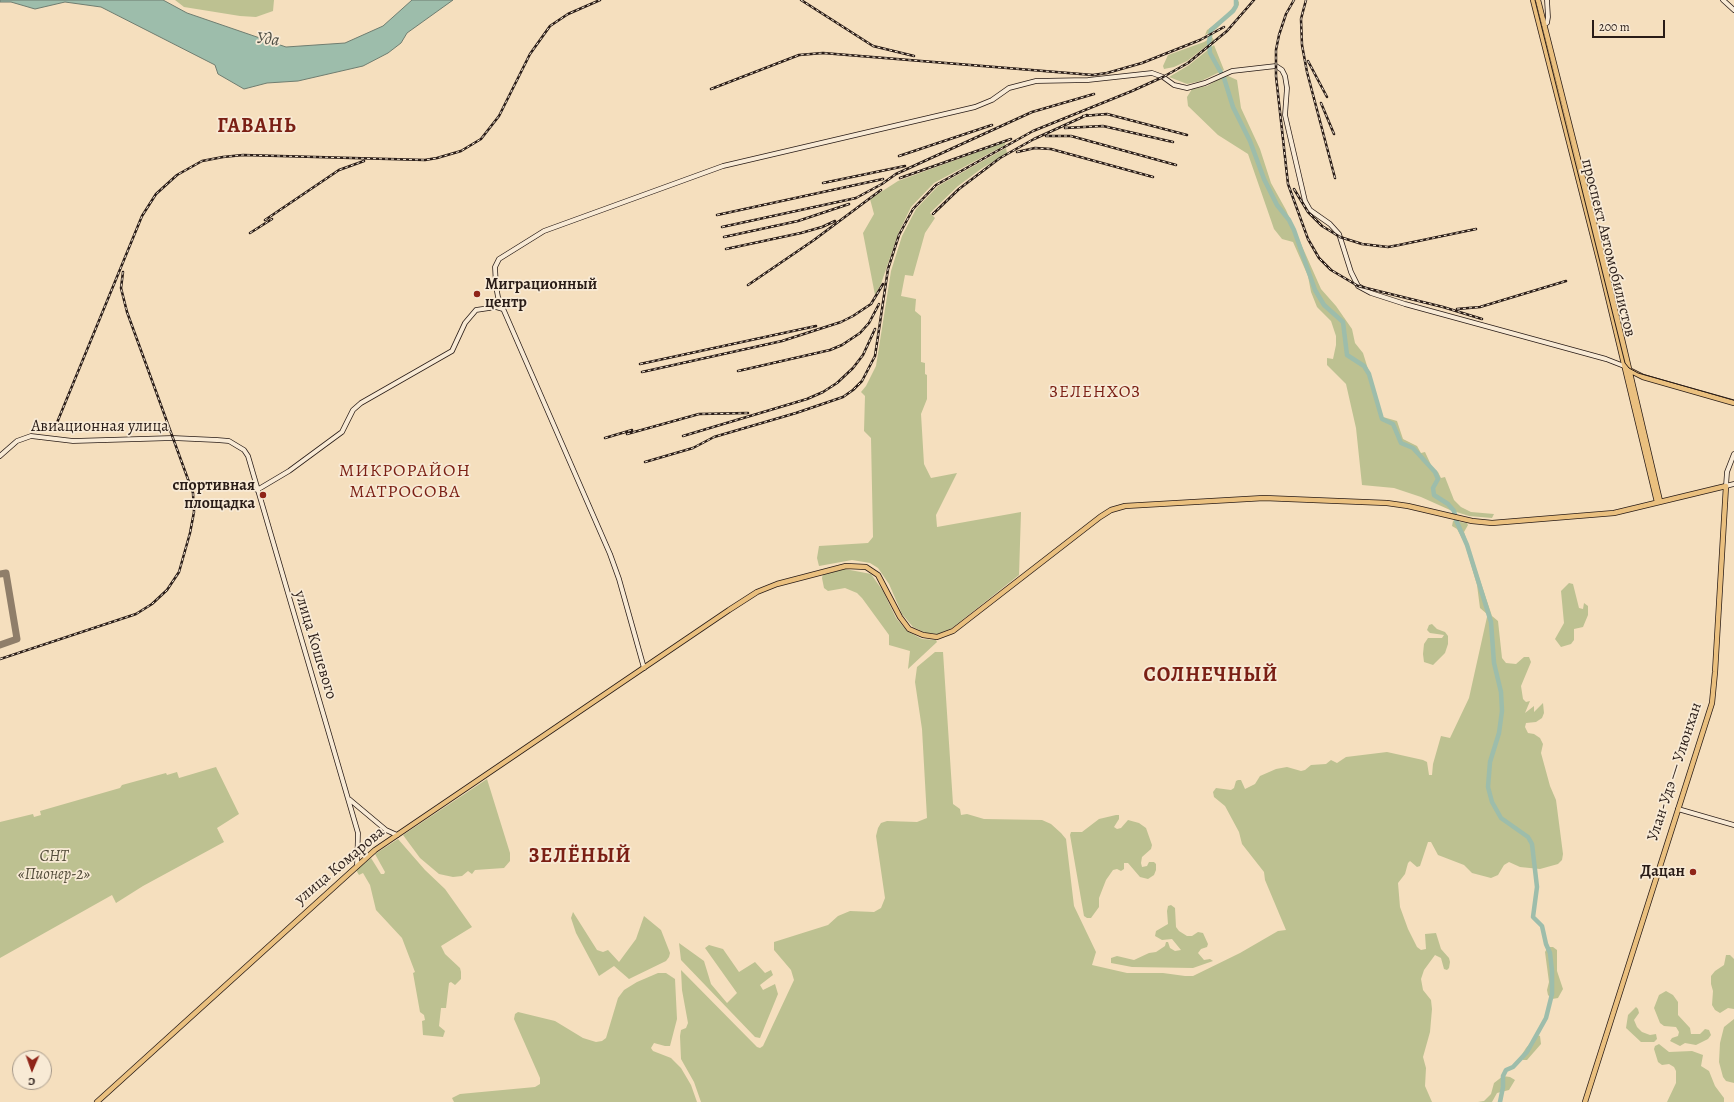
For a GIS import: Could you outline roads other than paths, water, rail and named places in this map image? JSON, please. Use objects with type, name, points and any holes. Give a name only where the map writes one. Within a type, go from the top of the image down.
[{"type":"main road","name":"проспект Автомобилистов","points":[[1533,0],[1659,502]]},
{"type":"main road","name":"проспект Автомобилистов","points":[[1538,0],[1629,371],[1659,502]]},
{"type":"main road","points":[[1624,366],[1629,371],[1643,377],[1734,403]]},
{"type":"main road","name":"улица Комарова","points":[[97,1102],[375,850],[757,592],[776,584],[846,566],[866,567],[878,575],[900,617],[910,629],[923,635],[943,636],[963,623],[1100,517],[1111,510],[1125,506],[1264,498],[1387,503],[1408,506],[1472,521],[1492,523],[1614,512],[1726,486]]},
{"type":"main road","name":"Улан-Удэ — Улюнхан","points":[[1585,1102],[1712,703],[1716,672],[1726,486]]},
{"type":"street","points":[[1544,24],[1547,23],[1548,17],[1546,0]]},
{"type":"street","points":[[1723,0],[1734,10]]},
{"type":"street","points":[[644,668],[619,579],[610,554],[498,297],[496,286],[496,263],[532,237],[723,166],[975,107],[992,100],[1009,88],[1024,83],[1036,81],[1088,80],[1152,73],[1163,77],[1174,85],[1186,88],[1205,83],[1222,74],[1267,66],[1276,66],[1282,70],[1286,76],[1287,88],[1285,115],[1305,201],[1310,210],[1330,224],[1339,234],[1350,272],[1358,286],[1371,293],[1405,304],[1624,366]]},
{"type":"street","points":[[496,307],[498,297]]},
{"type":"street","points":[[257,490],[289,471],[342,432],[354,410],[361,403],[452,351],[461,330],[476,310],[496,307],[503,309]]},
{"type":"street","name":"Авиационная улица","points":[[0,456],[17,442],[31,436],[73,441],[174,438],[229,442]]},
{"type":"street","name":"улица Кошевого","points":[[229,442],[238,445],[248,456],[349,798],[358,833],[357,866]]},
{"type":"street","points":[[1734,454],[1727,472],[1726,486],[1734,484]]},
{"type":"street","points":[[349,798],[386,830],[397,835]]},
{"type":"street","points":[[1678,809],[1734,826]]},
{"type":"waterway","points":[[1236,0],[1236,6],[1233,11],[1211,30],[1209,42],[1210,53],[1224,78],[1233,107],[1250,141],[1264,179],[1277,205],[1289,220],[1294,230],[1315,290],[1324,305],[1343,322],[1347,355],[1364,366],[1369,374],[1382,419],[1393,424],[1401,443],[1413,448],[1435,472],[1438,479],[1433,488],[1434,495],[1448,504],[1454,511],[1455,515]]},
{"type":"waterway","points":[[1456,520],[1467,545],[1491,622],[1494,663],[1501,692],[1502,711],[1499,733],[1490,762],[1488,787],[1492,802],[1501,818],[1528,837],[1532,844],[1537,887],[1533,917],[1542,926],[1546,944],[1550,953],[1552,971],[1552,994],[1546,1018],[1527,1052],[1513,1067],[1506,1070],[1503,1076],[1503,1087],[1500,1102]]},
{"type":"tram line","points":[[1535,0],[1625,363],[1629,368],[1638,373],[1734,400]]},
{"type":"railway","points":[[54,430],[142,216],[156,194],[177,175],[202,161],[243,155],[425,160],[461,151],[481,139],[499,116],[530,54],[550,26],[568,14],[600,0]]},
{"type":"railway","points":[[801,0],[873,46],[914,56]]},
{"type":"railway","points":[[645,462],[693,448],[714,437],[796,413],[843,397],[853,390],[862,381],[875,356],[888,269],[899,235],[913,209],[936,185],[1033,131],[1132,91],[1163,77],[1188,63],[1227,31],[1254,0]]},
{"type":"railway","points":[[1294,0],[1286,14],[1279,35],[1276,50],[1276,76],[1288,184],[1308,239],[1319,258],[1331,270],[1358,286],[1443,307],[1482,319]]},
{"type":"railway","points":[[1306,0],[1301,19],[1302,45],[1307,72],[1335,178]]},
{"type":"railway","points":[[711,89],[799,55],[823,53],[1093,75],[1107,73],[1142,63],[1200,40],[1224,27]]},
{"type":"railway","points":[[1308,61],[1327,97]]},
{"type":"railway","points":[[722,227],[856,198],[882,184],[896,174],[1032,112],[1094,94]]},
{"type":"railway","points":[[1321,103],[1334,134]]},
{"type":"railway","points":[[1083,116],[1107,114],[1187,135]]},
{"type":"railway","points":[[933,214],[959,189],[1000,158],[1034,139],[1087,115]]},
{"type":"railway","points":[[899,156],[992,125]]},
{"type":"railway","points":[[1065,128],[1103,126],[1173,142]]},
{"type":"railway","points":[[1046,136],[1071,136],[1176,165]]},
{"type":"railway","points":[[900,178],[1011,139]]},
{"type":"railway","points":[[1017,152],[1035,148],[1051,149],[1153,177]]},
{"type":"railway","points":[[265,220],[339,170],[364,161]]},
{"type":"railway","points":[[823,183],[905,166]]},
{"type":"railway","points":[[717,215],[883,179]]},
{"type":"railway","points":[[1294,189],[1308,212],[1322,226],[1340,237],[1362,244],[1388,247],[1476,229]]},
{"type":"railway","points":[[748,285],[814,240],[881,190]]},
{"type":"railway","points":[[724,237],[798,221],[849,204]]},
{"type":"railway","points":[[250,233],[272,219]]},
{"type":"railway","points":[[726,249],[801,233],[822,227],[835,221]]},
{"type":"railway","points":[[0,659],[136,614],[152,604],[167,590],[179,572],[190,533],[194,512],[193,493],[127,312],[121,288],[123,272]]},
{"type":"railway","points":[[1457,309],[1480,307],[1566,281]]},
{"type":"railway","points":[[642,372],[782,341],[841,322],[871,304],[883,284]]},
{"type":"railway","points":[[738,371],[830,350],[842,345],[860,333],[869,323],[879,304]]},
{"type":"railway","points":[[640,364],[816,326]]},
{"type":"railway","points":[[683,436],[807,399],[823,392],[837,383],[853,368],[863,355],[875,329]]},
{"type":"railway","points":[[627,434],[699,414],[748,413]]},
{"type":"railway","points":[[605,438],[632,430]]},
{"type":"place","name":"Миграционный центр","points":[[477,294]]},
{"type":"place","name":"спортивная площадка","points":[[263,495]]},
{"type":"place","name":"Дацан","points":[[1693,872]]},
{"type":"district","name":"ГАВАНЬ","points":[[257,127]]},
{"type":"district","name":"ЗЕЛЕНХОЗ","points":[[1095,393]]},
{"type":"district","name":"МИКРОРАЙОН МАТРОСОВА","points":[[405,482]]},
{"type":"district","name":"СОЛНЕЧНЫЙ","points":[[1211,676]]},
{"type":"district","name":"ЗЕЛЁНЫЙ","points":[[580,857]]},
{"type":"water label","name":"Уда","points":[[268,40]]},
{"type":"park label","name":"СНТ «Пионер-2»","points":[[54,866]]}]
